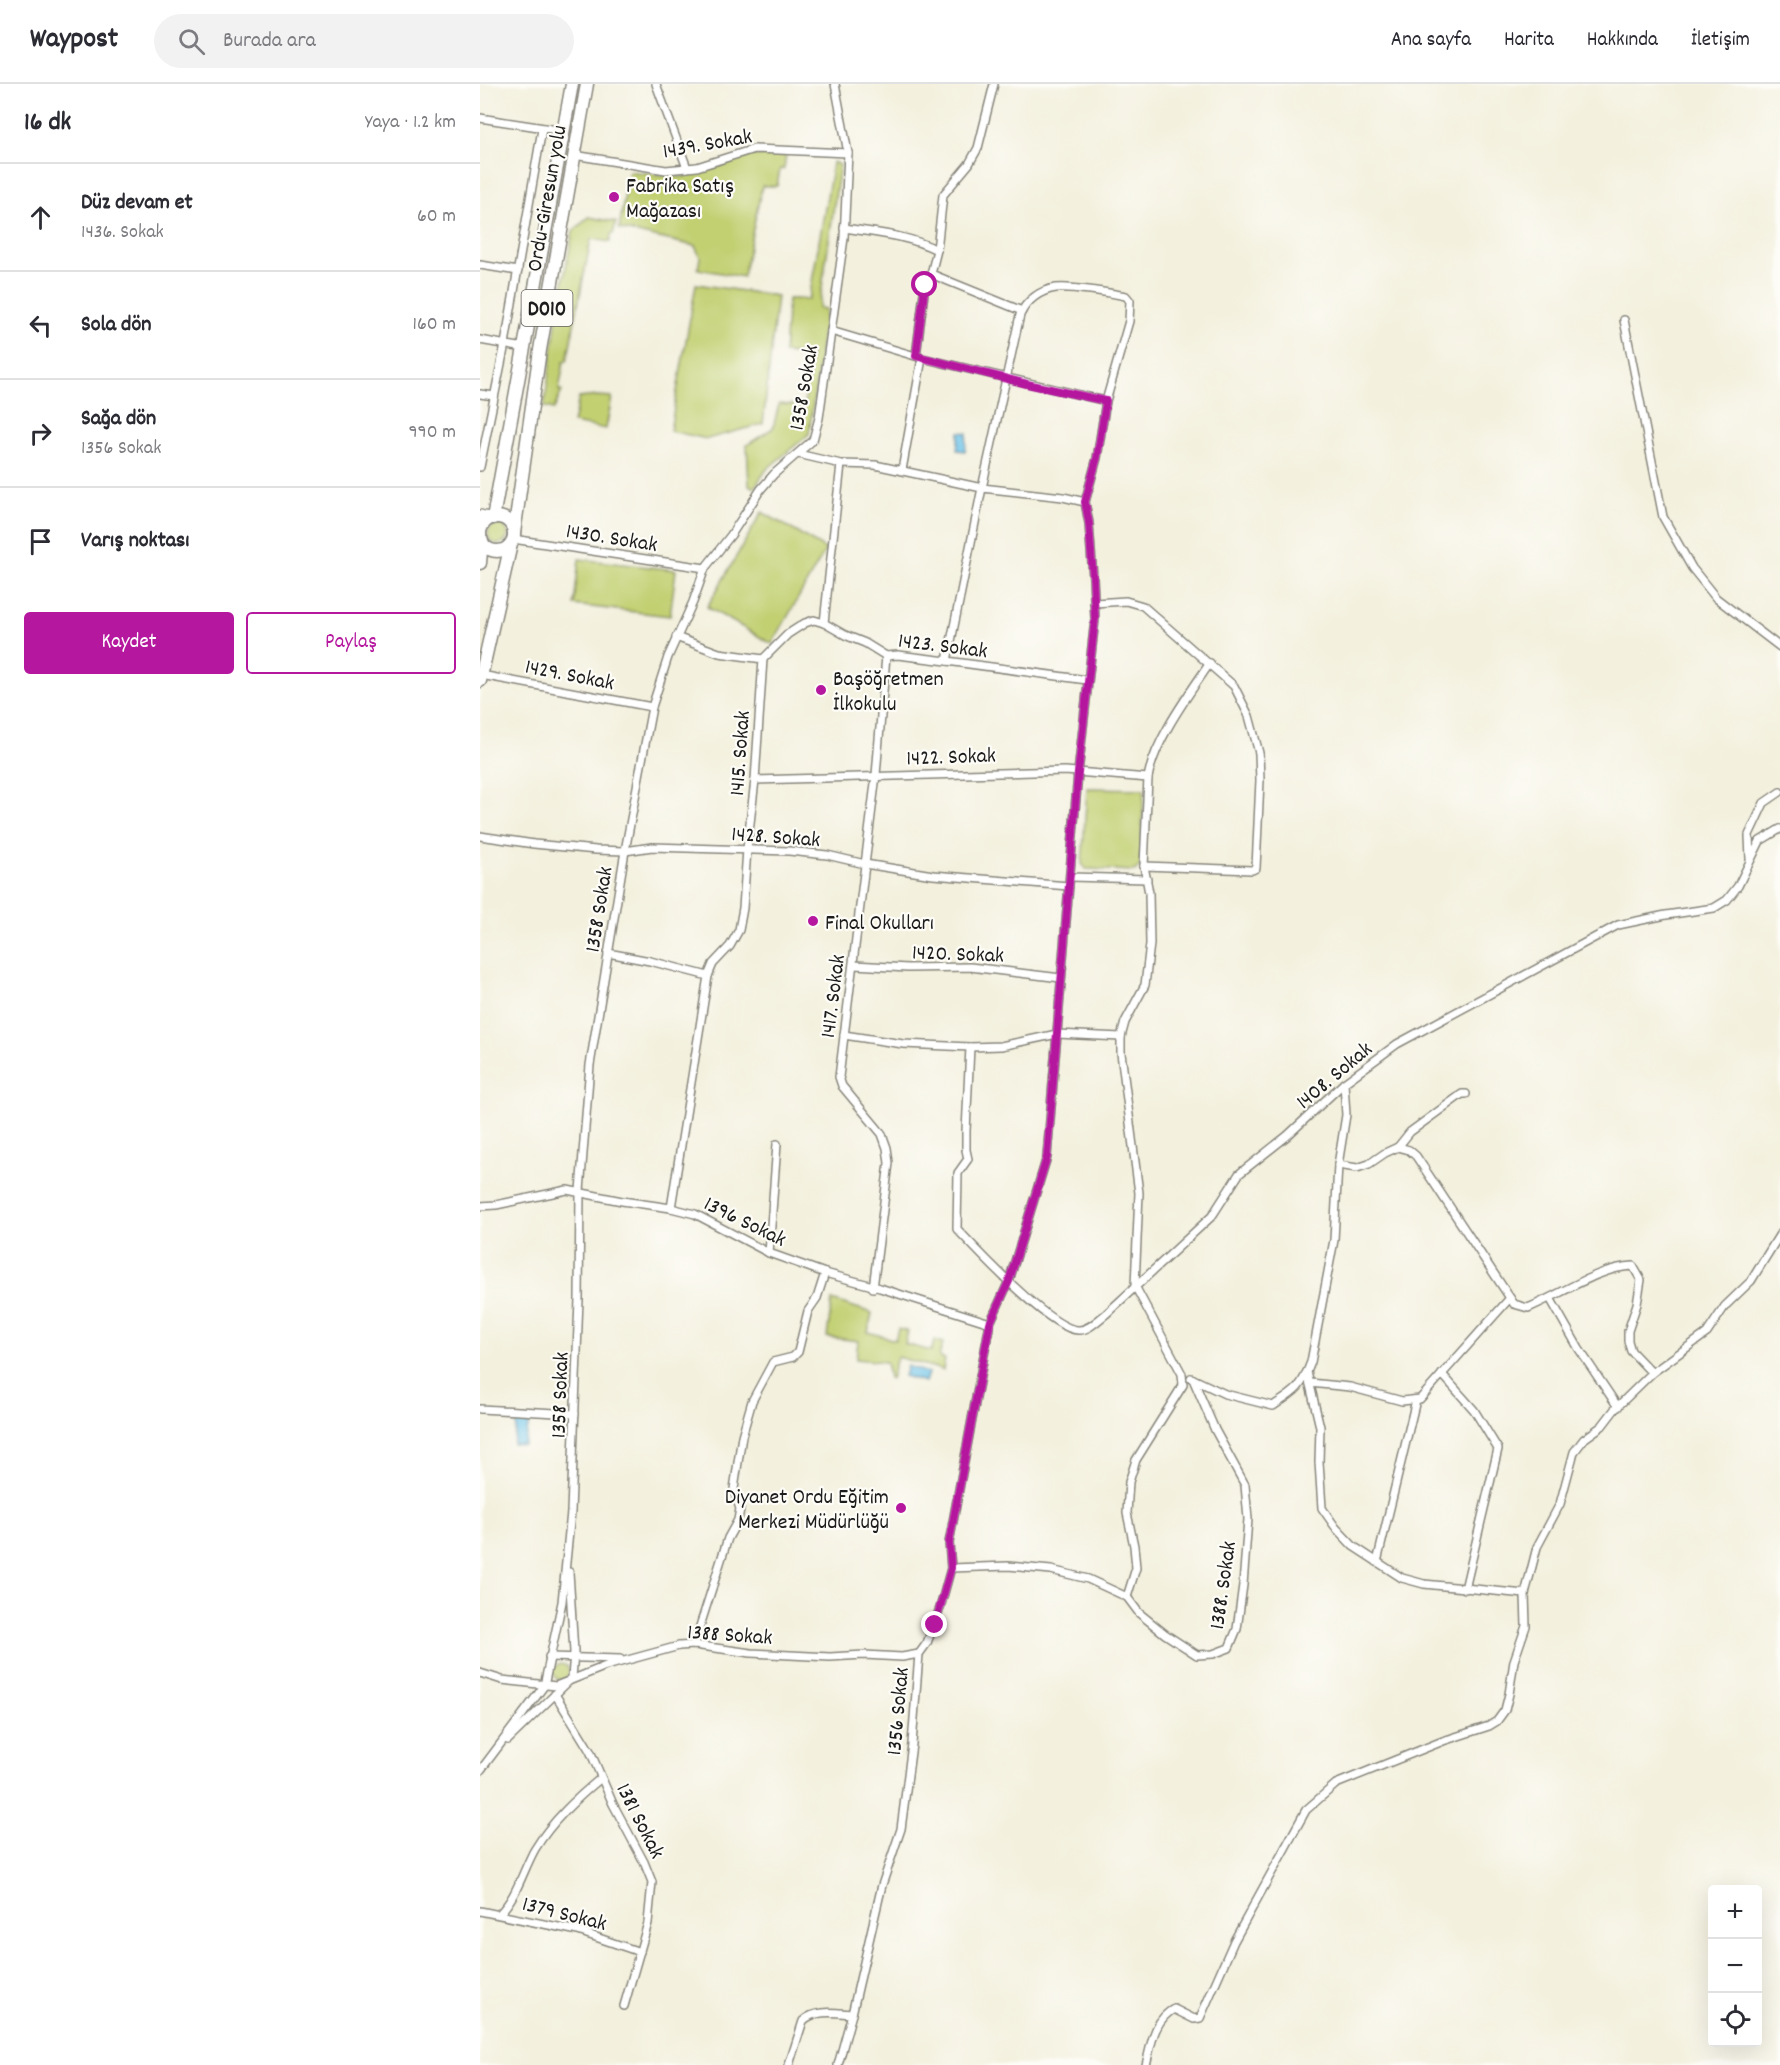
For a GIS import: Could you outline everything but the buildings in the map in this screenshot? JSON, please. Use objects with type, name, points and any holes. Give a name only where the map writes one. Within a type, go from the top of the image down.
[{"type":"highway","name":"Ordu-Giresun yolu","points":[[493,518],[572,84]]},
{"type":"highway","name":"Ordu-Giresun yolu","points":[[513,539],[540,350],[587,84]]},
{"type":"highway","points":[[480,563],[481,531],[483,524],[493,518],[507,520],[512,525],[513,539],[498,551],[488,548],[481,540]]},
{"type":"highway","name":"D010","points":[[481,678],[513,539]]},
{"type":"street","points":[[656,84],[687,168]]},
{"type":"street","name":"1358 Sokak","points":[[480,1771],[544,1686],[562,1602],[568,1554],[575,1414],[580,1191],[590,1065],[625,850],[652,707],[676,637],[693,602],[705,568],[731,535],[761,489],[774,474],[813,440],[817,431],[844,228],[848,153],[835,84]]},
{"type":"street","points":[[902,470],[919,357],[925,285],[931,274],[937,250],[943,195],[969,164],[978,148],[994,84]]},
{"type":"street","points":[[480,118],[564,132]]},
{"type":"street","points":[[480,467],[505,344],[543,129]]},
{"type":"street","name":"1439. Sokak","points":[[574,155],[666,170],[687,168],[754,149],[848,153]]},
{"type":"street","points":[[844,228],[899,236],[919,241],[937,250]]},
{"type":"street","points":[[480,265],[518,271]]},
{"type":"street","points":[[931,274],[1022,311],[1005,379],[947,661]]},
{"type":"street","name":"1356 Sokak","points":[[838,2065],[882,1885],[901,1829],[912,1744],[919,1654],[935,1625],[951,1568],[949,1543],[990,1323],[1009,1281],[1047,1157],[1078,773],[1095,619],[1089,523],[1085,502],[1097,458],[1106,401],[1129,321],[1130,301],[1126,296],[1056,288],[1035,296],[1022,311]]},
{"type":"street","points":[[1624,320],[1663,517],[1692,568],[1716,598],[1780,647]]},
{"type":"street","points":[[831,331],[1005,379],[1106,401]]},
{"type":"street","points":[[480,340],[524,348]]},
{"type":"street","points":[[480,394],[494,396]]},
{"type":"street","points":[[798,454],[841,464],[876,465],[982,488],[1063,497],[1085,502]]},
{"type":"street","points":[[676,637],[720,653],[763,659],[788,634],[805,622],[814,620],[824,623],[841,464]]},
{"type":"street","points":[[480,515],[493,518]]},
{"type":"street","name":"1430. Sokak","points":[[513,539],[705,568]]},
{"type":"street","points":[[1094,603],[1114,600],[1143,606],[1209,663],[1234,686],[1249,716],[1259,753],[1256,868],[1252,870],[1144,866]]},
{"type":"street","name":"1423. Sokak","points":[[824,623],[886,656],[898,655],[1087,680]]},
{"type":"street","name":"1417. Sokak","points":[[873,1288],[890,1163],[882,1134],[842,1086],[839,1077],[876,775],[886,656]]},
{"type":"street","name":"1415. Sokak","points":[[708,976],[713,964],[730,946],[739,930],[743,908],[763,659]]},
{"type":"street","points":[[1127,1596],[1136,1568],[1128,1512],[1129,1482],[1136,1460],[1183,1385],[1182,1374],[1135,1287],[1139,1193],[1121,1053],[1121,1037],[1125,1022],[1145,985],[1150,944],[1149,893],[1144,866],[1150,763],[1186,698],[1209,663]]},
{"type":"street","name":"1429. Sokak","points":[[481,678],[652,707]]},
{"type":"street","name":"1422. Sokak","points":[[755,780],[1065,771],[1148,778]]},
{"type":"street","points":[[1750,862],[1749,835],[1764,803],[1780,792]]},
{"type":"street","name":"1408. Sokak","points":[[970,1047],[966,1131],[968,1159],[958,1173],[957,1229],[1047,1315],[1077,1330],[1086,1328],[1106,1314],[1212,1216],[1239,1173],[1287,1136],[1344,1083],[1397,1044],[1618,925],[1714,908],[1727,900],[1738,886],[1761,842],[1780,829]]},
{"type":"street","name":"1428. Sokak","points":[[480,836],[596,850],[652,847],[747,849],[827,855],[933,875],[1069,886]]},
{"type":"street","points":[[1070,877],[1147,879]]},
{"type":"street","points":[[608,953],[708,976],[671,1208]]},
{"type":"street","name":"1420. Sokak","points":[[854,965],[908,968],[970,967],[1061,978]]},
{"type":"street","points":[[844,1035],[903,1044],[970,1047],[1000,1046],[1057,1034],[1121,1037]]},
{"type":"street","points":[[1182,1374],[1225,1394],[1273,1406],[1297,1390],[1304,1381],[1311,1362],[1334,1240],[1338,1165],[1346,1115],[1344,1083]]},
{"type":"street","points":[[1338,1165],[1357,1168],[1369,1164],[1398,1147],[1410,1132],[1462,1094],[1466,1094]]},
{"type":"street","points":[[769,1253],[777,1144]]},
{"type":"street","points":[[1398,1147],[1409,1150],[1416,1156],[1514,1304],[1528,1308],[1593,1277],[1625,1266],[1633,1266],[1641,1280],[1637,1304],[1628,1331],[1628,1341],[1631,1352],[1652,1373]]},
{"type":"street","name":"1396 Sokak","points":[[480,1206],[496,1205],[567,1190],[671,1208],[695,1214],[769,1253],[825,1274],[990,1323]]},
{"type":"street","points":[[1146,2065],[1151,2042],[1167,2013],[1174,2009],[1194,2019],[1200,2018],[1204,2012],[1234,1941],[1306,1810],[1336,1784],[1387,1762],[1497,1721],[1505,1710],[1514,1661],[1526,1626],[1526,1594],[1537,1547],[1560,1504],[1574,1452],[1584,1439],[1602,1426],[1652,1373],[1707,1333],[1725,1306],[1751,1281],[1780,1234]]},
{"type":"street","points":[[694,1645],[728,1538],[738,1520],[740,1509],[734,1489],[736,1469],[752,1401],[773,1362],[793,1357],[798,1352],[808,1311],[817,1298],[825,1274]]},
{"type":"street","points":[[1310,1383],[1350,1387],[1402,1401],[1420,1399],[1510,1298]]},
{"type":"street","points":[[1550,1298],[1579,1349],[1618,1407]]},
{"type":"street","points":[[1307,1372],[1320,1427],[1319,1462],[1323,1508],[1336,1528],[1353,1546],[1402,1578],[1424,1584],[1526,1594]]},
{"type":"street","points":[[1442,1374],[1474,1410],[1498,1449],[1465,1589]]},
{"type":"street","name":"1388. Sokak","points":[[951,1568],[1008,1566],[1051,1570],[1088,1579],[1127,1596],[1139,1613],[1165,1634],[1197,1654],[1213,1654],[1229,1648],[1237,1629],[1243,1585],[1248,1519],[1245,1485],[1215,1430],[1193,1379]]},
{"type":"street","points":[[1377,1562],[1416,1400]]},
{"type":"street","points":[[480,1409],[575,1414]]},
{"type":"street","points":[[493,1754],[572,1678],[574,1658],[568,1554]]},
{"type":"street","name":"1388 Sokak","points":[[544,1686],[556,1686],[572,1678],[628,1659],[679,1646],[694,1645],[751,1653],[830,1657],[864,1655],[902,1657],[919,1654]]},
{"type":"street","points":[[549,1657],[628,1659]]},
{"type":"street","points":[[480,1673],[502,1680],[544,1686]]},
{"type":"street","name":"1381 Sokak","points":[[555,1694],[590,1751],[652,1882],[648,1923],[624,2006]]},
{"type":"street","points":[[499,1914],[505,1909],[535,1850],[557,1818],[601,1778]]},
{"type":"street","name":"1379 Sokak","points":[[480,1911],[579,1931],[640,1952]]},
{"type":"street","points":[[789,2065],[803,2021],[807,2017],[830,2013],[852,2014]]},
{"type":"green space","points":[[751,155],[786,155],[784,169],[780,169],[777,186],[762,186],[743,277],[698,269],[700,257],[695,246],[619,229],[629,171],[680,177],[722,166]]},
{"type":"green space","points":[[833,162],[840,165],[819,308],[826,309],[809,434],[767,469],[754,488],[749,485],[747,445],[773,428],[779,404],[804,406],[811,355],[784,353],[788,299],[809,299]]},
{"type":"green space","points":[[589,217],[616,222],[610,242],[591,239],[567,361],[564,361],[559,390],[562,391],[554,409],[544,407],[559,303],[573,231]]},
{"type":"green space","points":[[696,284],[777,296],[763,424],[707,439],[670,431]]},
{"type":"green space","points":[[612,397],[606,429],[573,423],[579,398]]},
{"type":"green space","points":[[762,512],[826,549],[772,644],[707,607]]},
{"type":"green space","points":[[498,524],[505,527],[508,534],[505,541],[498,544],[491,541],[488,534],[491,527]]},
{"type":"green space","points":[[579,559],[676,570],[670,616],[574,605]]},
{"type":"green space","points":[[1087,788],[1144,789],[1140,866],[1135,871],[1086,869],[1082,864]]},
{"type":"green space","points":[[832,1300],[872,1313],[868,1332],[895,1340],[898,1329],[908,1331],[905,1344],[931,1351],[935,1340],[943,1343],[939,1357],[945,1359],[943,1370],[897,1357],[891,1379],[886,1362],[856,1359],[858,1341],[827,1337]]},
{"type":"green space","points":[[561,1664],[567,1666],[569,1672],[567,1678],[561,1680],[555,1678],[553,1672],[555,1666]]},
{"type":"water","points":[[959,432],[967,433],[965,451],[957,450]]},
{"type":"water","points":[[907,1366],[928,1373],[925,1382],[904,1376]]},
{"type":"water","points":[[517,1421],[529,1423],[524,1445],[513,1444]]},
{"type":"place","name":"Fabrika Satış Mağazası","points":[[614,197]]},
{"type":"place","name":"Başöğretmen İlkokulu","points":[[821,690]]},
{"type":"place","name":"Final Okulları","points":[[813,921]]},
{"type":"place","name":"Diyanet Ordu Eğitim Merkezi Müdürlüğü","points":[[901,1508]]},
{"type":"route","points":[[925,285],[916,356],[1106,401],[1097,458],[1085,502],[1089,523],[1095,619],[1078,773],[1047,1157],[1009,1281],[990,1323],[949,1543],[951,1568],[935,1625]]}]
